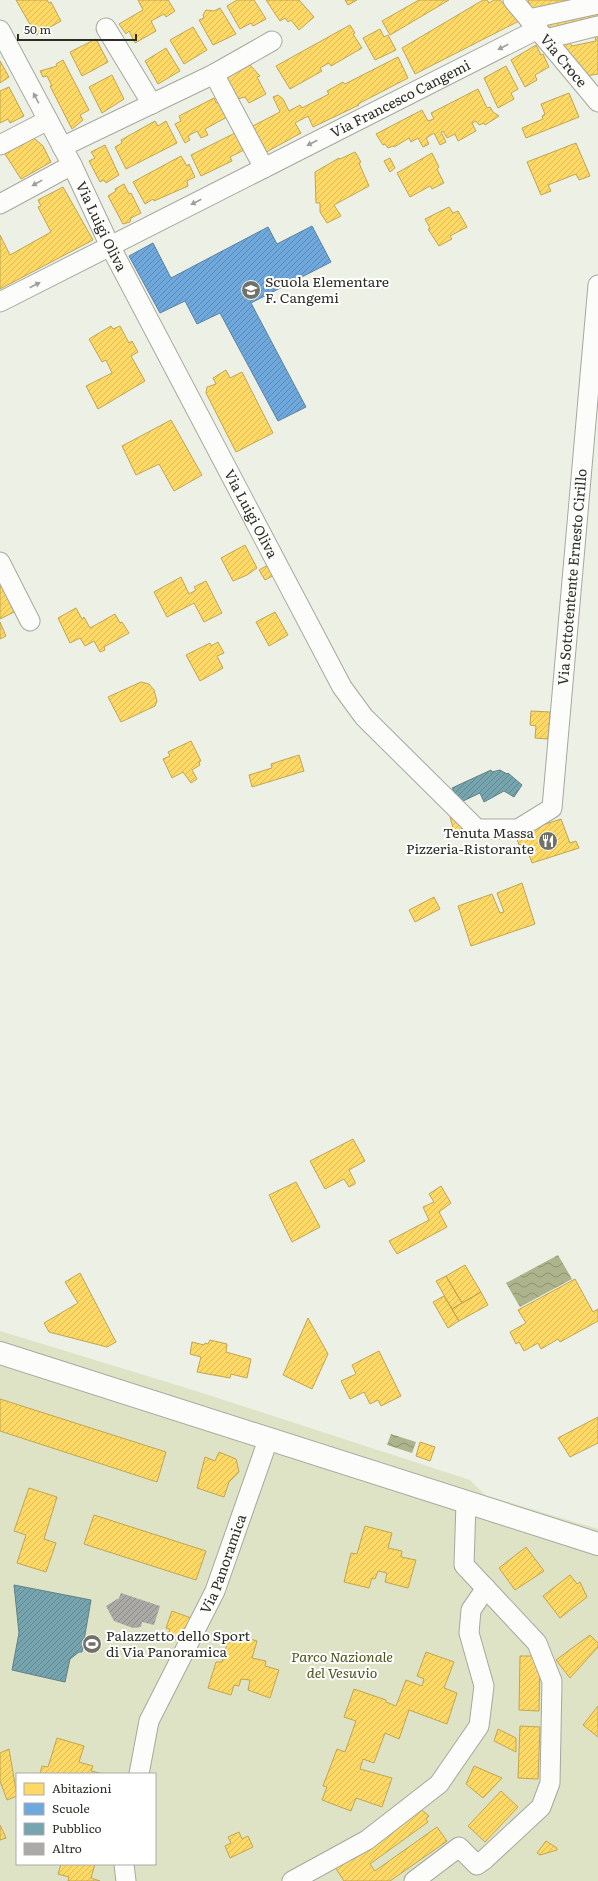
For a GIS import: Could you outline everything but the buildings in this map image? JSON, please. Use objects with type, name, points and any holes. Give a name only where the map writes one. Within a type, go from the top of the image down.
[{"type":"street","name":"Via Croce","points":[[513,0],[598,102]]},
{"type":"street","name":"Via Croce","points":[[537,29],[598,4]]},
{"type":"street","name":"Via Croce","points":[[537,29],[598,26]]},
{"type":"street","points":[[106,28],[152,104]]},
{"type":"street","name":"Via Francesco Cangemi","points":[[0,302],[537,29]]},
{"type":"street","name":"Via Luigi Oliva","points":[[0,30],[72,165],[110,246],[342,687],[364,717],[477,829],[497,829]]},
{"type":"street","points":[[62,147],[214,74],[272,41]]},
{"type":"street","points":[[214,74],[264,168]]},
{"type":"street","points":[[0,145],[48,120]]},
{"type":"street","points":[[0,204],[72,165]]},
{"type":"street","name":"Via Sottotentente Ernesto Cirillo","points":[[497,829],[518,829],[552,808],[598,285]]},
{"type":"street","points":[[0,562],[30,621]]},
{"type":"street","points":[[0,1353],[268,1440],[598,1544]]},
{"type":"street","name":"Via Panoramica","points":[[139,1773],[149,1720],[215,1591],[268,1440]]},
{"type":"street","points":[[414,1881],[459,1848],[477,1865],[484,1860],[541,1807],[550,1783],[552,1681],[537,1643],[464,1565],[466,1503]]},
{"type":"street","points":[[292,1881],[367,1840],[439,1784],[479,1726],[484,1686],[470,1633],[471,1610],[486,1588]]},
{"type":"street","points":[[124,1865],[126,1881]]},
{"type":"green space","name":"Parco Nazionale del Vesuvio","points":[[0,1331],[196,1391],[470,1480],[485,1495],[598,1529],[598,1881],[0,1881]]},
{"type":"water","points":[[558,1255],[572,1279],[520,1307],[506,1283]]},
{"type":"water","points":[[391,1434],[416,1442],[412,1453],[387,1445]]},
{"type":"place","name":"Scuola Elementare F. Cangemi","points":[[251,290]]},
{"type":"place","name":"Tenuta Massa Pizzeria-Ristorante","points":[[548,841]]},
{"type":"place","name":"Palazzetto dello Sport di Via Panoramica","points":[[92,1644]]}]
